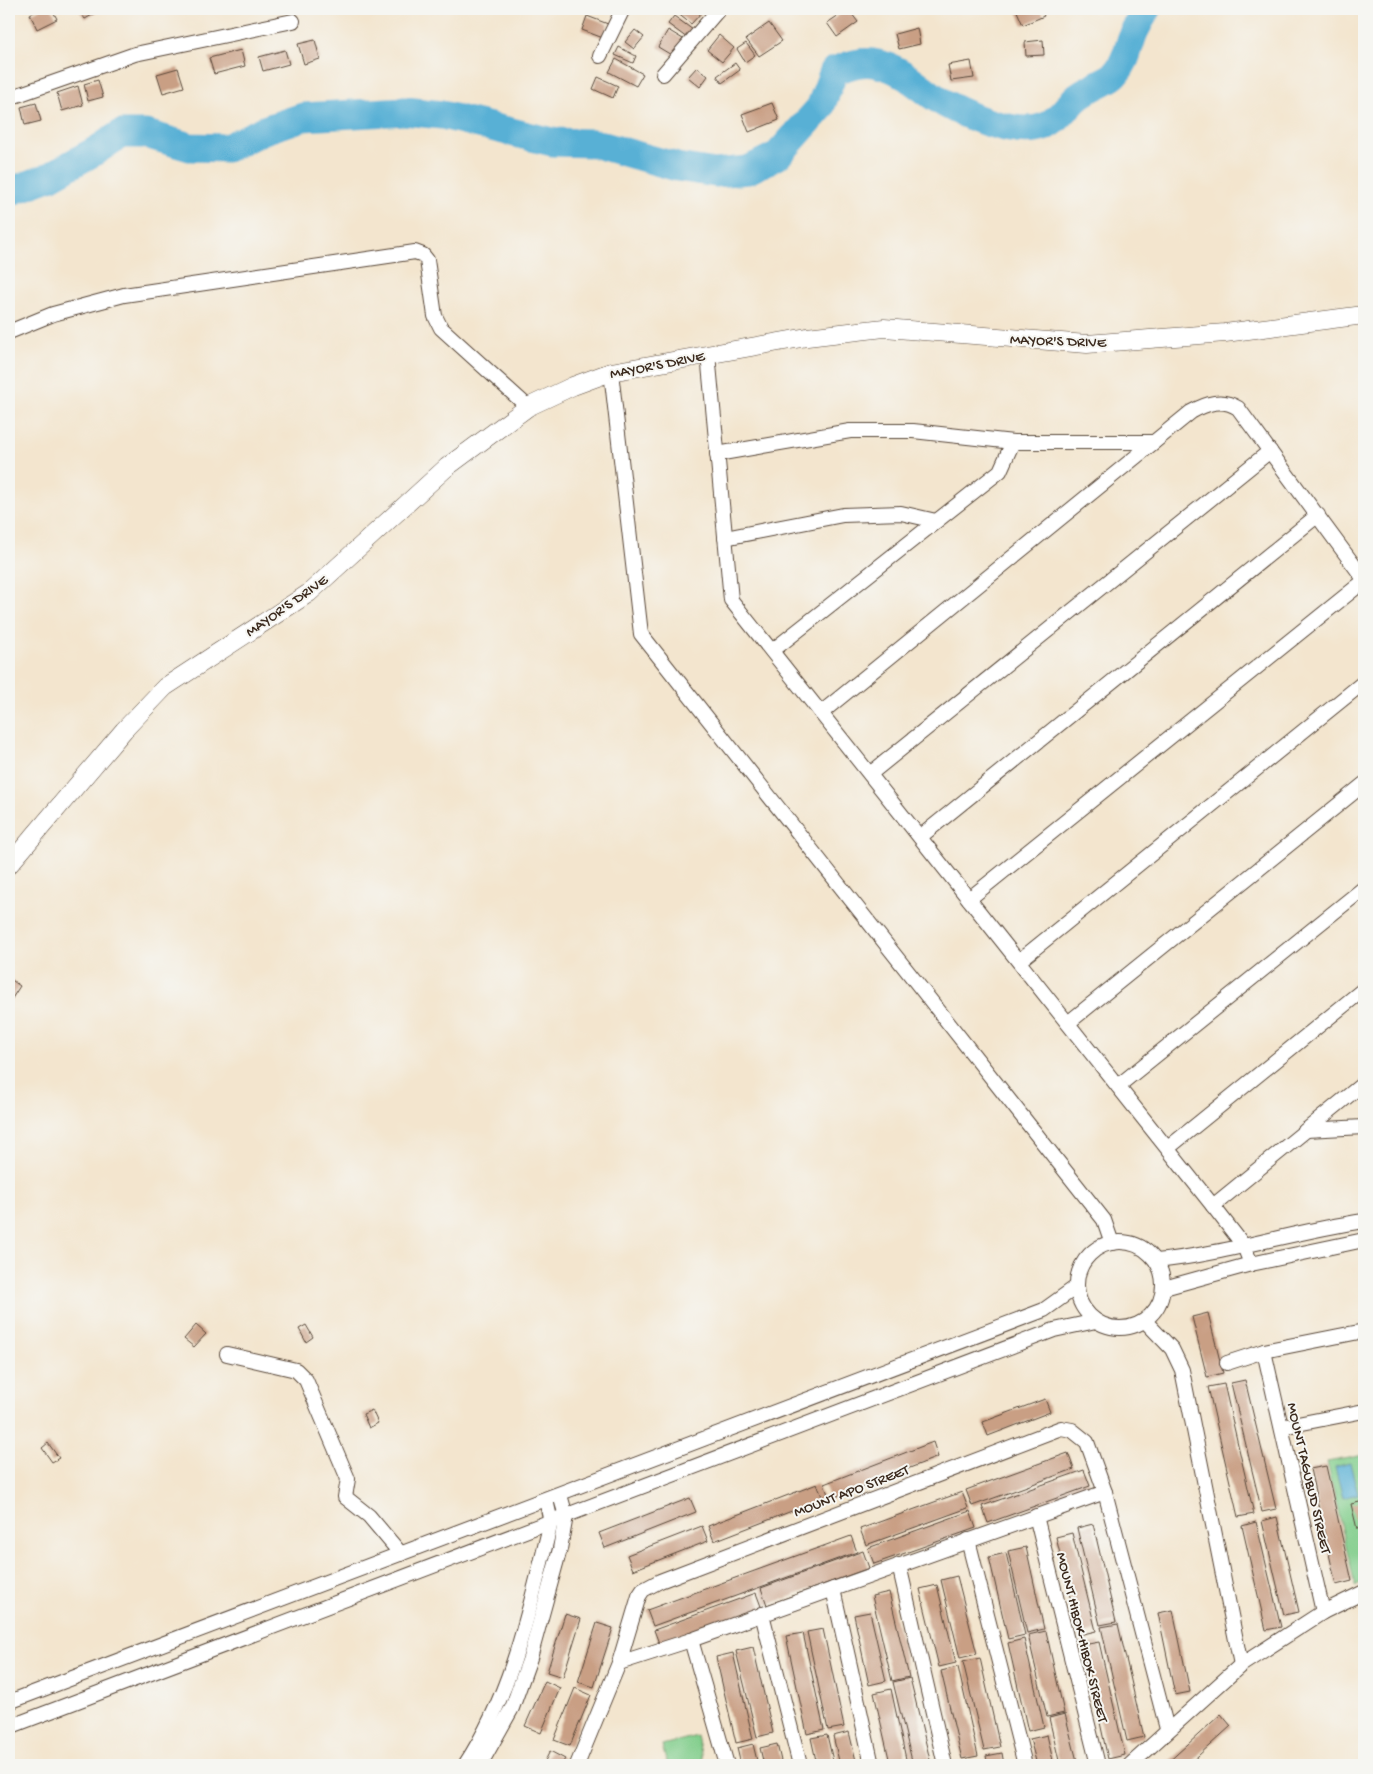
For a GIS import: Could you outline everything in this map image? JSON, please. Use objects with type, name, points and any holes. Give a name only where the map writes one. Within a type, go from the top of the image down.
[{"type":"street","points":[[600,56],[623,9]]},
{"type":"street","points":[[663,74],[719,9]]},
{"type":"street","points":[[9,98],[136,54],[293,21]]},
{"type":"street","points":[[9,332],[16,327],[53,314],[124,295],[416,252],[423,255],[427,260],[435,316],[441,328],[528,407]]},
{"type":"street","name":"MAYOR'S DRIVE","points":[[9,865],[124,730],[166,687],[309,592],[447,467],[528,407],[573,386],[611,372],[807,337],[884,328],[1088,344],[1225,333],[1364,315]]},
{"type":"street","points":[[708,354],[731,600],[1168,1148],[1244,1246],[1251,1264]]},
{"type":"street","points":[[611,372],[641,634],[1104,1220],[1112,1243]]},
{"type":"street","points":[[821,713],[1191,412],[1204,405],[1220,402],[1230,403],[1238,408],[1364,580],[969,899]]},
{"type":"street","points":[[717,454],[850,431],[913,432],[1013,442],[1154,442]]},
{"type":"street","points":[[772,651],[1000,471],[1013,442]]},
{"type":"street","points":[[870,774],[1270,451]]},
{"type":"street","points":[[725,538],[843,515],[901,513],[936,521]]},
{"type":"street","points":[[920,837],[1318,515]]},
{"type":"street","points":[[1019,961],[1364,682]]},
{"type":"street","points":[[1068,1023],[1364,784]]},
{"type":"street","points":[[1118,1086],[1364,888]]},
{"type":"street","points":[[1168,1148],[1364,990]]},
{"type":"street","points":[[1213,1206],[1364,1083]]},
{"type":"street","points":[[1306,1130],[1364,1127]]},
{"type":"street","points":[[1157,1261],[1197,1257],[1333,1226],[1364,1221]]},
{"type":"street","points":[[1164,1288],[1251,1264],[1364,1240]]},
{"type":"street","points":[[1112,1243],[1134,1244],[1147,1251],[1157,1261],[1162,1274],[1164,1288],[1161,1301],[1145,1321],[1134,1326],[1108,1327],[1096,1322],[1079,1301],[1076,1287],[1078,1273],[1084,1260],[1094,1250],[1112,1243]]},
{"type":"street","points":[[9,1702],[560,1495],[1044,1310],[1076,1287]]},
{"type":"street","points":[[1145,1321],[1172,1349],[1182,1370],[1241,1665]]},
{"type":"street","points":[[9,1727],[1054,1330],[1096,1322]]},
{"type":"street","points":[[1227,1363],[1264,1351],[1364,1331]]},
{"type":"street","name":"MOUNT TAGUBUD STREET","points":[[1264,1351],[1323,1612]]},
{"type":"street","points":[[227,1354],[296,1370],[306,1380],[348,1479],[345,1497],[370,1516],[401,1554]]},
{"type":"street","points":[[1282,1427],[1364,1411]]},
{"type":"street","name":"MOUNT APO STREET","points":[[619,1663],[643,1590],[660,1581],[1052,1430],[1061,1428],[1072,1430],[1087,1442],[1105,1492]]},
{"type":"street","points":[[578,1765],[619,1663],[691,1640],[1105,1492],[1167,1729]]},
{"type":"street","points":[[480,1765],[512,1708],[530,1658],[560,1550],[566,1516],[560,1495]]},
{"type":"street","points":[[465,1765],[505,1688],[524,1630],[551,1522],[546,1500]]},
{"type":"street","name":"MOUNT HIBOK-HIBOK STREET","points":[[1036,1516],[1098,1765]]},
{"type":"street","points":[[968,1540],[1025,1765]]},
{"type":"street","points":[[899,1565],[945,1765]]},
{"type":"street","points":[[833,1589],[872,1765]]},
{"type":"street","points":[[1130,1765],[1167,1729],[1241,1665],[1323,1612],[1364,1592]]},
{"type":"street","points":[[762,1614],[800,1765]]},
{"type":"street","points":[[691,1640],[727,1765]]},
{"type":"green space","points":[[1364,1455],[1364,1581],[1355,1586],[1327,1462]]},
{"type":"green space","points":[[697,1736],[704,1765],[667,1765],[662,1745]]},
{"type":"water","points":[[1350,1463],[1358,1494],[1343,1498],[1335,1467]]},
{"type":"building","points":[[40,9],[52,9],[57,19],[37,29],[30,14]]},
{"type":"building","points":[[78,9],[103,9],[85,19]]},
{"type":"building","points":[[672,9],[700,9],[703,11],[691,24]]},
{"type":"building","points":[[848,9],[858,22],[837,37],[827,23]]},
{"type":"building","points":[[1016,9],[1041,9],[1044,16],[1023,25]]},
{"type":"building","points":[[587,16],[608,24],[603,38],[582,30]]},
{"type":"building","points":[[674,16],[693,30],[687,38],[668,24]]},
{"type":"building","points":[[769,23],[782,41],[759,56],[746,39]]},
{"type":"building","points":[[917,28],[920,44],[899,49],[895,34]]},
{"type":"building","points":[[635,30],[644,37],[634,49],[625,42]]},
{"type":"building","points":[[668,30],[683,39],[673,56],[658,47]]},
{"type":"building","points":[[719,35],[734,48],[722,62],[707,50]]},
{"type":"building","points":[[315,40],[320,59],[304,64],[298,44]]},
{"type":"building","points":[[1043,40],[1044,55],[1026,56],[1025,42]]},
{"type":"building","points":[[746,43],[755,55],[745,62],[737,49]]},
{"type":"building","points":[[619,47],[636,56],[633,63],[615,55]]},
{"type":"building","points":[[241,50],[245,66],[214,74],[209,58]]},
{"type":"building","points":[[285,50],[289,64],[263,71],[259,57]]},
{"type":"building","points":[[616,59],[643,74],[636,86],[609,72]]},
{"type":"building","points":[[971,61],[974,78],[951,81],[948,65]]},
{"type":"building","points":[[735,63],[740,70],[722,83],[717,76]]},
{"type":"building","points":[[697,67],[708,76],[700,87],[688,77]]},
{"type":"building","points":[[178,68],[184,87],[163,93],[157,74]]},
{"type":"building","points":[[598,77],[618,86],[613,98],[593,89]]},
{"type":"building","points":[[98,80],[103,97],[88,101],[84,84]]},
{"type":"building","points":[[78,86],[83,105],[62,111],[57,93]]},
{"type":"building","points":[[36,103],[41,121],[25,125],[21,107]]},
{"type":"building","points":[[772,103],[779,120],[749,132],[742,114]]},
{"type":"building","points":[[9,978],[20,986],[9,1003]]},
{"type":"building","points":[[1208,1313],[1223,1373],[1207,1377],[1192,1317]]},
{"type":"building","points":[[196,1325],[206,1334],[194,1347],[184,1339]]},
{"type":"building","points":[[306,1325],[313,1337],[306,1342],[299,1329]]},
{"type":"building","points":[[1245,1380],[1276,1509],[1262,1512],[1231,1383]]},
{"type":"building","points":[[1224,1384],[1254,1514],[1238,1517],[1208,1387]]},
{"type":"building","points":[[1045,1399],[1050,1412],[988,1436],[983,1422]]},
{"type":"building","points":[[372,1410],[378,1423],[369,1428],[363,1414]]},
{"type":"building","points":[[933,1442],[938,1457],[830,1499],[824,1484]]},
{"type":"building","points":[[48,1443],[59,1458],[52,1462],[42,1448]]},
{"type":"building","points":[[1068,1453],[1074,1469],[972,1506],[966,1490]]},
{"type":"building","points":[[1326,1466],[1352,1581],[1336,1585],[1310,1469]]},
{"type":"building","points":[[1084,1470],[1090,1486],[988,1523],[982,1506]]},
{"type":"building","points":[[817,1484],[823,1499],[714,1541],[708,1526]]},
{"type":"building","points":[[962,1492],[968,1508],[866,1545],[860,1529]]},
{"type":"building","points":[[690,1498],[696,1512],[605,1548],[599,1533]]},
{"type":"building","points":[[1364,1501],[1364,1528],[1357,1529],[1351,1504]]},
{"type":"building","points":[[970,1511],[976,1528],[874,1564],[868,1548]]},
{"type":"building","points":[[1277,1517],[1299,1612],[1284,1615],[1262,1521]]},
{"type":"building","points":[[1256,1522],[1281,1627],[1266,1630],[1242,1526]]},
{"type":"building","points":[[1093,1524],[1116,1622],[1100,1625],[1077,1528]]},
{"type":"building","points":[[702,1526],[708,1541],[633,1570],[627,1555]]},
{"type":"building","points":[[1072,1533],[1096,1631],[1079,1635],[1056,1537]]},
{"type":"building","points":[[851,1536],[857,1552],[653,1626],[647,1610]]},
{"type":"building","points":[[1026,1547],[1044,1629],[1027,1633],[1008,1551]]},
{"type":"building","points":[[863,1551],[869,1568],[767,1605],[761,1588]]},
{"type":"building","points":[[1006,1553],[1025,1635],[1008,1639],[989,1557]]},
{"type":"building","points":[[957,1576],[977,1654],[960,1658],[941,1580]]},
{"type":"building","points":[[937,1585],[956,1663],[939,1667],[920,1589]]},
{"type":"building","points":[[889,1592],[909,1677],[892,1681],[872,1596]]},
{"type":"building","points":[[756,1593],[762,1609],[660,1646],[654,1630]]},
{"type":"building","points":[[1173,1610],[1190,1692],[1175,1695],[1158,1613]]},
{"type":"building","points":[[870,1612],[886,1681],[869,1685],[854,1615]]},
{"type":"building","points":[[565,1614],[581,1619],[563,1677],[547,1672]]},
{"type":"building","points":[[597,1623],[613,1628],[594,1687],[578,1682]]},
{"type":"building","points":[[1118,1624],[1144,1737],[1127,1741],[1101,1627]]},
{"type":"building","points":[[823,1629],[844,1727],[828,1730],[807,1632]]},
{"type":"building","points":[[1046,1631],[1064,1713],[1047,1717],[1028,1635]]},
{"type":"building","points":[[803,1633],[824,1730],[807,1734],[786,1636]]},
{"type":"building","points":[[1024,1639],[1044,1727],[1028,1731],[1008,1643]]},
{"type":"building","points":[[1099,1642],[1125,1755],[1108,1759],[1083,1645]]},
{"type":"building","points":[[753,1647],[773,1733],[757,1737],[736,1651]]},
{"type":"building","points":[[733,1653],[753,1739],[736,1743],[716,1657]]},
{"type":"building","points":[[980,1658],[1000,1747],[984,1750],[963,1662]]},
{"type":"building","points":[[958,1667],[978,1756],[962,1759],[941,1671]]},
{"type":"building","points":[[910,1678],[931,1764],[913,1765],[893,1682]]},
{"type":"building","points":[[545,1681],[560,1688],[541,1733],[525,1726]]},
{"type":"building","points":[[575,1688],[591,1695],[570,1746],[554,1740]]},
{"type":"building","points":[[891,1689],[906,1759],[890,1763],[874,1693]]},
{"type":"building","points":[[1065,1714],[1078,1765],[1060,1765],[1049,1718]]},
{"type":"building","points":[[1221,1714],[1231,1726],[1188,1765],[1165,1765]]},
{"type":"building","points":[[849,1732],[857,1765],[840,1765],[833,1736]]},
{"type":"building","points":[[827,1735],[834,1765],[817,1765],[811,1738]]},
{"type":"building","points":[[1047,1735],[1054,1765],[1037,1765],[1030,1739]]},
{"type":"building","points":[[753,1744],[758,1765],[741,1765],[737,1748]]},
{"type":"building","points":[[777,1744],[782,1765],[764,1765],[760,1748]]},
{"type":"building","points":[[550,1751],[565,1759],[561,1765],[543,1765]]},
{"type":"building","points":[[1002,1753],[1004,1765],[988,1765],[986,1756]]},
{"type":"building","points":[[981,1761],[981,1765],[964,1765],[964,1764]]},
{"type":"waterway","points":[[9,192],[49,177],[121,134],[146,134],[190,147],[227,148],[264,130],[303,117],[405,111],[442,115],[552,142],[593,143],[677,167],[715,173],[748,170],[778,155],[820,108],[834,71],[861,63],[878,64],[893,69],[943,103],[971,116],[1002,127],[1032,130],[1049,125],[1077,97],[1116,73],[1123,64],[1134,32],[1147,9]]}]
